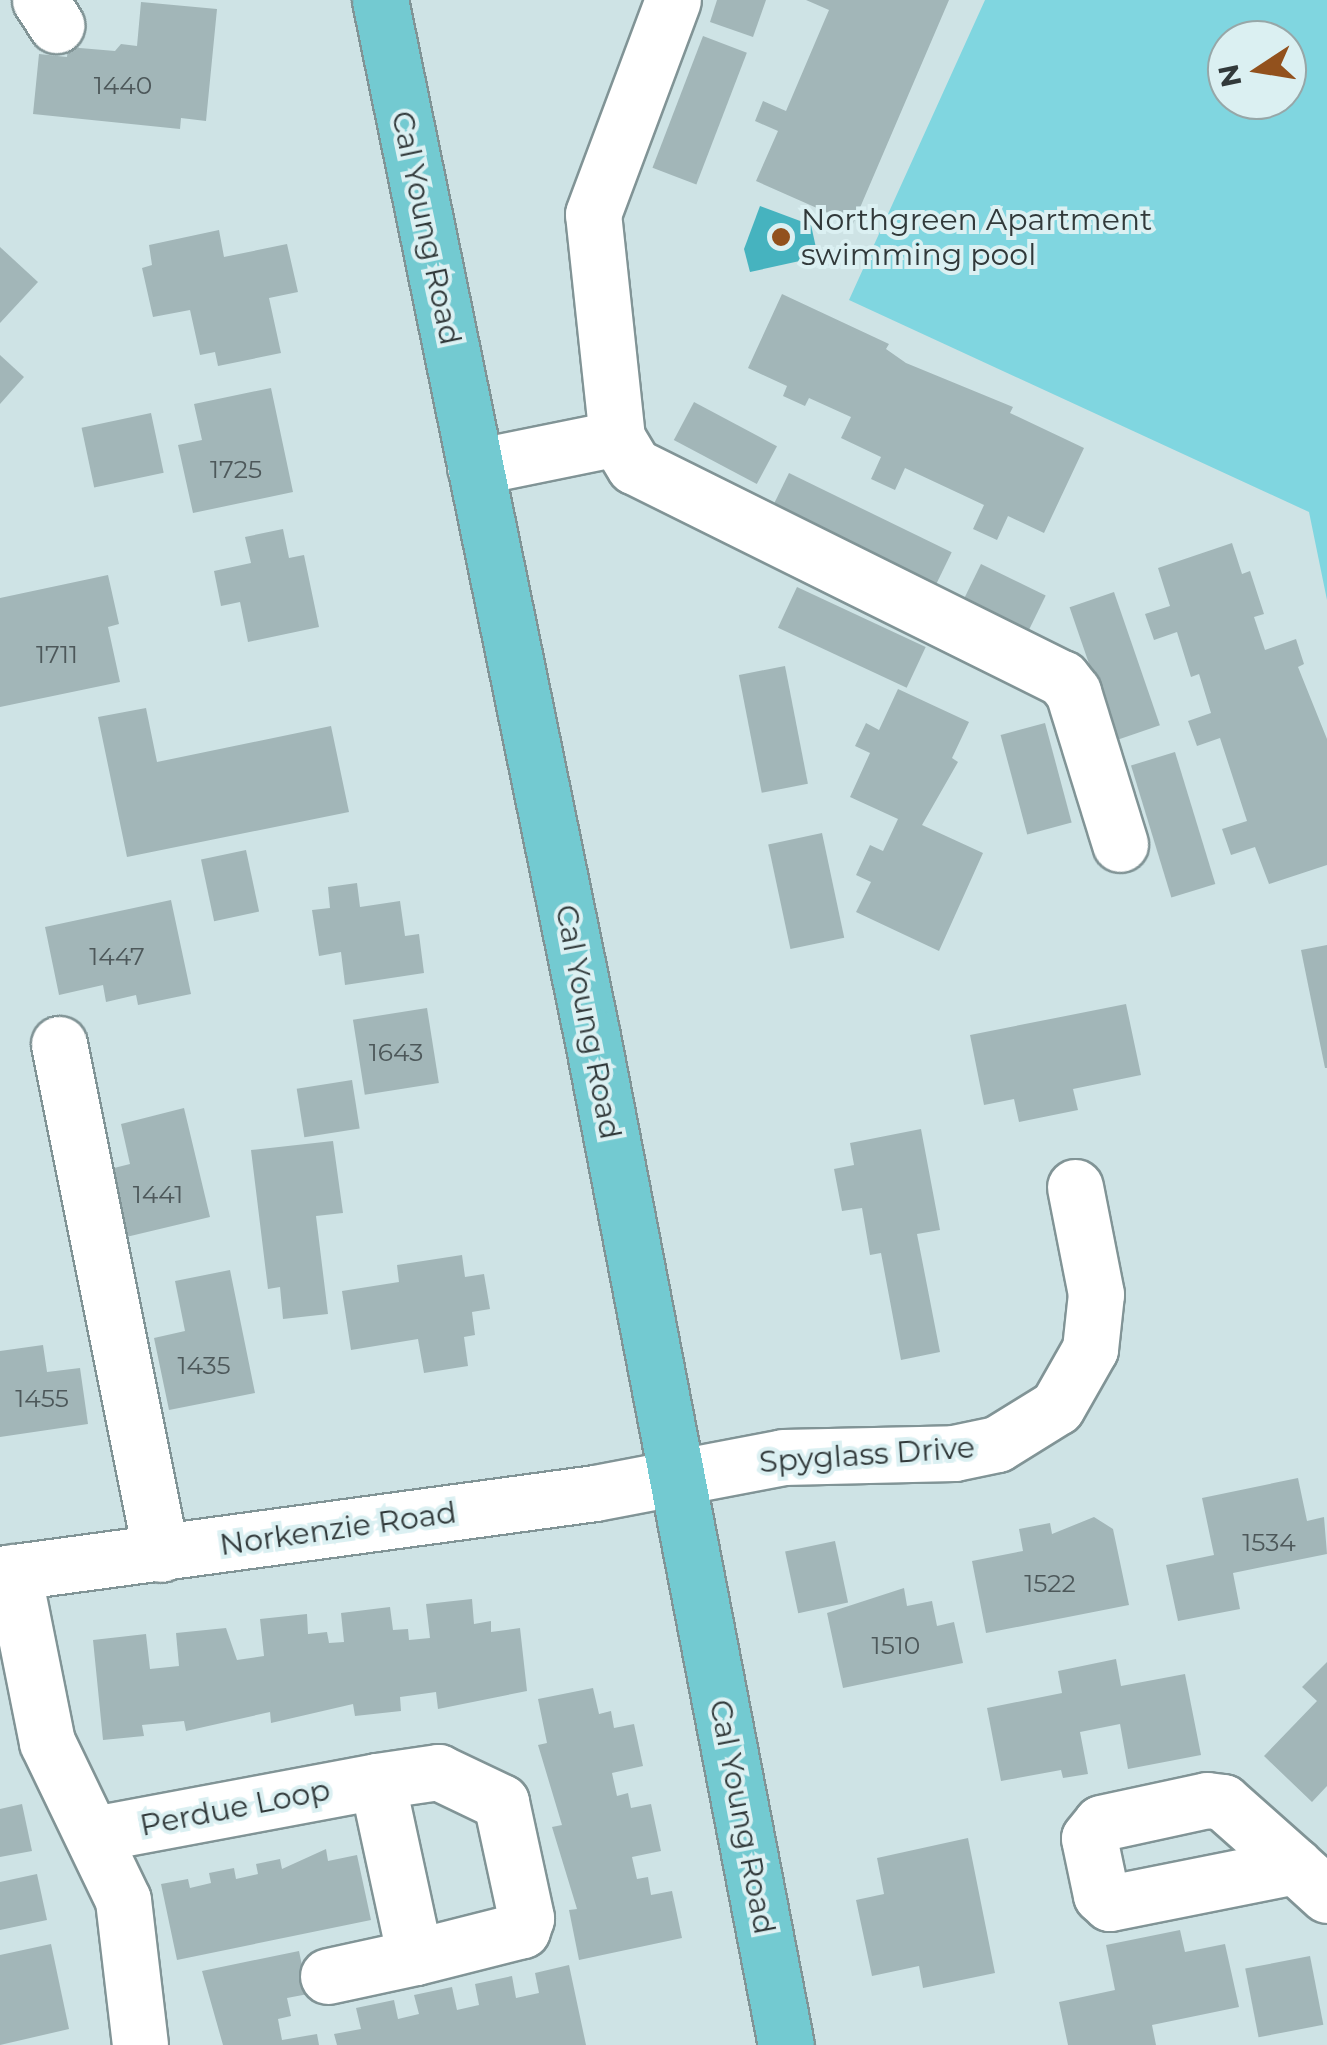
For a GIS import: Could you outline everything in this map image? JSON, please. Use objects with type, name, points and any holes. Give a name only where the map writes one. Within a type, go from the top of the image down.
[{"type":"main road","name":"Cal Young Road","points":[[380,0],[786,2045]]},
{"type":"street","points":[[673,0],[592,214],[618,438],[634,466],[1062,678],[1072,692],[1120,844]]},
{"type":"street","points":[[475,467],[618,438]]},
{"type":"street","points":[[59,1044],[161,1554]]},
{"type":"street","name":"Spyglass Drive","points":[[675,1476],[810,1454],[975,1450],[1041,1420],[1082,1370],[1095,1327],[1096,1294],[1075,1187]]},
{"type":"street","name":"Norkenzie Road","points":[[7,1573],[595,1493],[675,1476]]},
{"type":"street","points":[[7,1573],[47,1742],[123,1900],[140,2045]]},
{"type":"street","name":"Perdue Loop","points":[[94,1834],[438,1772],[496,1796],[526,1918],[515,1935],[414,1957]]},
{"type":"street","points":[[328,1976],[414,1957],[377,1781]]},
{"type":"shaded area","points":[[985,0],[1327,0],[1327,600],[1309,512],[849,300]]},
{"type":"shaded area","name":"Northgreen Apartment swimming pool","points":[[760,206],[811,225],[818,257],[750,272],[744,249]]},
{"type":"building","points":[[717,0],[766,0],[753,37],[710,22]]},
{"type":"building","points":[[806,0],[949,0],[853,224],[756,181],[778,131],[755,121],[763,101],[786,111],[829,10]]},
{"type":"building","points":[[141,2],[217,9],[206,121],[181,118],[180,129],[33,114],[39,54],[67,57],[68,47],[115,51],[121,44],[137,46]]},
{"type":"building","points":[[703,36],[747,53],[696,184],[652,168]]},
{"type":"building","points":[[219,230],[224,257],[287,244],[298,292],[269,298],[281,353],[218,366],[215,352],[200,355],[190,310],[153,317],[142,268],[152,265],[149,245]]},
{"type":"building","points":[[0,247],[38,282],[0,323]]},
{"type":"building","points":[[782,294],[889,344],[886,349],[906,363],[1013,407],[1010,413],[1084,448],[1044,533],[1008,516],[997,540],[973,529],[984,505],[905,468],[895,490],[871,479],[881,457],[841,438],[851,417],[809,398],[805,406],[783,396],[787,386],[748,368]]},
{"type":"building","points":[[0,355],[24,377],[0,404]]},
{"type":"building","points":[[271,388],[293,492],[193,513],[178,445],[202,440],[194,404]]},
{"type":"building","points":[[694,402],[777,446],[757,484],[674,440]]},
{"type":"building","points":[[151,413],[164,473],[94,487],[82,428]]},
{"type":"building","points":[[789,473],[952,552],[930,596],[768,517]]},
{"type":"building","points":[[283,529],[289,558],[304,555],[319,627],[248,642],[240,602],[221,606],[214,571],[251,563],[245,537]]},
{"type":"building","points":[[1232,543],[1242,574],[1250,571],[1264,614],[1254,617],[1265,650],[1296,639],[1304,664],[1298,667],[1327,739],[1327,865],[1269,884],[1255,847],[1231,855],[1222,829],[1247,821],[1220,738],[1197,746],[1188,721],[1211,713],[1199,674],[1191,677],[1177,632],[1154,640],[1145,614],[1170,606],[1158,568]]},
{"type":"building","points":[[981,564],[1046,596],[1025,638],[960,606]]},
{"type":"building","points":[[108,575],[119,624],[108,627],[120,682],[0,707],[0,598]]},
{"type":"building","points":[[797,587],[926,647],[907,688],[778,628]]},
{"type":"building","points":[[1114,592],[1160,725],[1115,741],[1070,607]]},
{"type":"building","points":[[785,666],[808,784],[762,793],[739,675]]},
{"type":"building","points":[[898,689],[969,722],[952,758],[958,762],[922,825],[983,853],[939,951],[856,912],[871,882],[856,875],[870,845],[883,851],[898,819],[850,797],[870,753],[855,746],[866,723],[879,730]]},
{"type":"building","points":[[146,708],[157,762],[331,726],[349,812],[127,857],[98,717]]},
{"type":"building","points":[[1045,723],[1072,822],[1027,834],[1001,735]]},
{"type":"building","points":[[1175,752],[1215,884],[1171,897],[1131,765]]},
{"type":"building","points":[[822,833],[844,938],[790,949],[768,844]]},
{"type":"building","points":[[246,850],[259,912],[214,921],[201,860]]},
{"type":"building","points":[[357,883],[360,907],[400,901],[405,936],[419,934],[424,973],[345,985],[341,952],[319,956],[312,910],[330,908],[328,887]]},
{"type":"building","points":[[171,900],[191,994],[138,1005],[136,995],[106,1002],[103,985],[59,995],[45,927]]},
{"type":"building","points":[[1327,945],[1327,1068],[1325,1068],[1301,950]]},
{"type":"building","points":[[1126,1004],[1141,1075],[1073,1089],[1078,1110],[1019,1122],[1014,1099],[984,1105],[970,1035]]},
{"type":"building","points":[[427,1008],[439,1083],[365,1095],[353,1020]]},
{"type":"building","points":[[352,1080],[360,1128],[304,1137],[297,1089]]},
{"type":"building","points":[[184,1108],[210,1217],[122,1238],[106,1170],[130,1164],[121,1124]]},
{"type":"building","points":[[921,1129],[940,1230],[917,1234],[940,1352],[901,1360],[881,1253],[870,1255],[862,1208],[842,1211],[834,1169],[854,1165],[850,1143]]},
{"type":"building","points":[[333,1141],[343,1213],[316,1216],[328,1314],[283,1319],[280,1287],[268,1289],[251,1150]]},
{"type":"building","points":[[462,1255],[465,1277],[484,1274],[490,1309],[472,1312],[475,1335],[464,1337],[468,1366],[424,1373],[418,1339],[351,1350],[342,1291],[399,1282],[397,1265]]},
{"type":"building","points":[[230,1270],[255,1393],[169,1410],[154,1338],[185,1331],[175,1281]]},
{"type":"building","points":[[43,1345],[47,1372],[80,1368],[88,1424],[0,1437],[0,1351]]},
{"type":"building","points":[[1298,1478],[1307,1521],[1324,1517],[1327,1554],[1233,1573],[1240,1609],[1178,1621],[1166,1565],[1214,1555],[1202,1498]]},
{"type":"building","points":[[1094,1517],[1113,1529],[1129,1605],[986,1633],[972,1561],[1023,1551],[1019,1529],[1050,1523],[1052,1534]]},
{"type":"building","points":[[835,1541],[848,1603],[798,1613],[785,1552]]},
{"type":"building","points":[[904,1588],[907,1606],[932,1601],[937,1626],[954,1622],[963,1663],[843,1688],[827,1613]]},
{"type":"building","points":[[472,1599],[474,1624],[491,1621],[491,1632],[520,1628],[527,1691],[438,1709],[436,1692],[400,1697],[401,1711],[355,1716],[353,1704],[271,1723],[270,1712],[186,1731],[184,1721],[142,1725],[144,1736],[103,1740],[93,1640],[146,1634],[150,1669],[179,1666],[176,1633],[226,1628],[237,1660],[264,1656],[260,1619],[307,1614],[308,1634],[327,1632],[329,1643],[344,1642],[341,1613],[390,1607],[393,1630],[408,1629],[409,1640],[430,1638],[426,1604]]},
{"type":"building","points":[[1116,1659],[1121,1686],[1185,1674],[1201,1755],[1128,1769],[1120,1724],[1080,1732],[1088,1774],[1063,1778],[1061,1770],[1001,1781],[987,1708],[1062,1693],[1058,1671]]},
{"type":"building","points":[[1327,1662],[1327,1786],[1312,1802],[1264,1756],[1317,1701],[1302,1687]]},
{"type":"building","points":[[593,1688],[599,1714],[611,1711],[614,1728],[634,1724],[643,1766],[612,1773],[617,1796],[628,1793],[631,1808],[651,1804],[661,1851],[632,1857],[637,1879],[648,1877],[651,1895],[672,1891],[682,1938],[579,1960],[569,1910],[577,1909],[552,1827],[562,1825],[538,1745],[547,1743],[538,1699]]},
{"type":"building","points":[[22,1804],[32,1851],[0,1857],[0,1809]]},
{"type":"building","points":[[968,1838],[995,1973],[923,1988],[919,1966],[872,1976],[856,1900],[884,1894],[877,1858]]},
{"type":"building","points":[[326,1849],[328,1861],[357,1855],[371,1920],[177,1960],[161,1884],[188,1879],[190,1888],[211,1883],[209,1873],[234,1868],[236,1879],[258,1874],[256,1864],[280,1859],[282,1869]]},
{"type":"building","points":[[37,1874],[47,1920],[0,1930],[0,1882]]},
{"type":"building","points":[[1180,1930],[1185,1952],[1225,1944],[1239,2007],[1152,2025],[1156,2045],[1068,2045],[1059,2002],[1115,1990],[1106,1945]]},
{"type":"building","points":[[51,1944],[69,2029],[0,2045],[0,1955]]},
{"type":"building","points":[[299,1951],[308,1994],[287,1998],[291,2016],[278,2019],[282,2040],[317,2034],[319,2045],[223,2045],[202,1971]]},
{"type":"building","points":[[1310,1956],[1323,2025],[1259,2037],[1245,1969]]},
{"type":"building","points":[[569,1965],[586,2045],[337,2045],[334,2034],[361,2029],[356,2008],[394,2000],[398,2019],[419,2014],[414,1995],[452,1987],[457,2010],[479,2005],[475,1984],[512,1976],[516,1998],[539,1993],[535,1973]]},
{"type":"place","name":"Northgreen Apartment swimming pool","points":[[781,237]]}]
